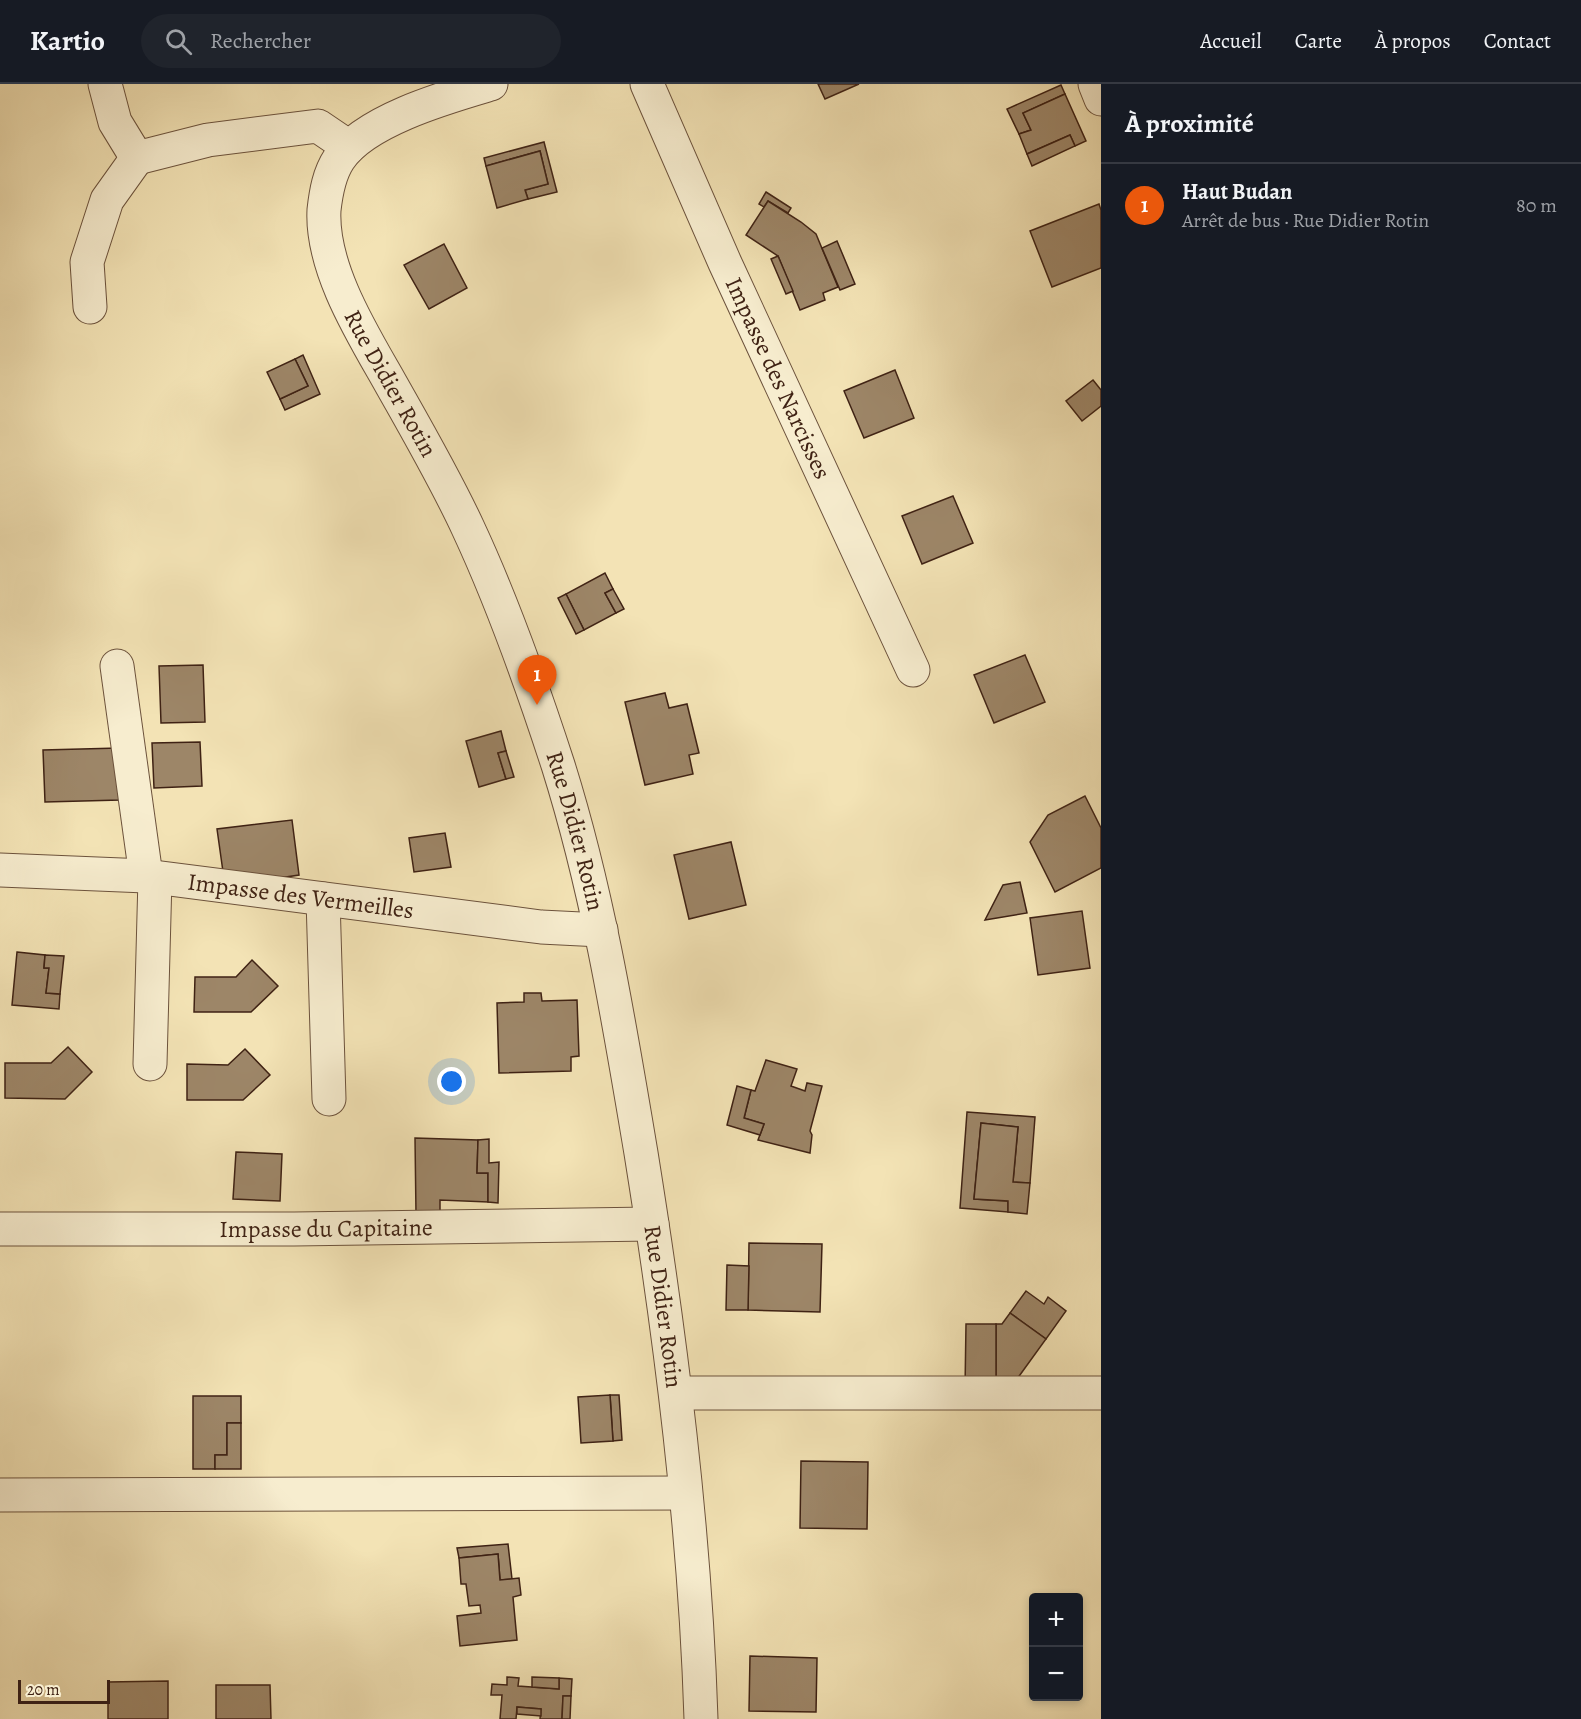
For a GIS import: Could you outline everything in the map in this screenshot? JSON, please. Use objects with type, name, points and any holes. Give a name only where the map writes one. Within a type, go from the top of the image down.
[{"type":"street","points":[[105,84],[115,122],[137,158]]},
{"type":"street","name":"Impasse des Narcisses","points":[[647,84],[725,263],[913,670]]},
{"type":"street","points":[[1095,84],[1101,99]]},
{"type":"street","name":"Rue Didier Rotin","points":[[470,87],[370,131],[341,155],[332,171],[326,192],[324,216],[326,239],[345,298],[466,524],[502,604],[558,765],[585,860],[616,1001],[652,1224],[676,1393],[701,1719]]},
{"type":"street","points":[[90,307],[87,262],[107,200],[137,158],[208,140],[318,126],[349,147]]},
{"type":"street","points":[[117,666],[150,877],[150,1064]]},
{"type":"street","name":"Impasse des Vermeilles","points":[[0,870],[150,877],[540,927],[600,930]]},
{"type":"street","points":[[323,898],[329,1099]]},
{"type":"street","name":"Impasse du Capitaine","points":[[0,1229],[294,1229],[652,1224]]},
{"type":"street","points":[[676,1393],[1101,1393]]},
{"type":"street","points":[[0,1495],[685,1494]]},
{"type":"building","points":[[818,84],[859,84],[825,99]]},
{"type":"building","points":[[1061,85],[1065,94],[1023,113],[1031,130],[1019,134],[1007,109]]},
{"type":"building","points":[[1065,94],[1086,141],[1075,146],[1070,135],[1027,154],[1019,134],[1031,130],[1023,113]]},
{"type":"building","points":[[1070,135],[1075,146],[1032,166],[1027,154]]},
{"type":"building","points":[[544,142],[557,192],[528,199],[525,190],[548,184],[540,151],[486,166],[484,158]]},
{"type":"building","points":[[540,151],[548,184],[525,190],[528,199],[497,208],[486,166]]},
{"type":"building","points":[[766,192],[791,208],[788,213],[768,201],[764,207],[759,204]]},
{"type":"building","points":[[768,201],[816,234],[838,287],[823,293],[825,300],[800,310],[778,256],[746,235]]},
{"type":"building","points":[[1099,204],[1101,210],[1101,268],[1052,287],[1030,231]]},
{"type":"building","points":[[837,241],[855,284],[840,290],[822,248]]},
{"type":"building","points":[[444,244],[467,288],[429,309],[404,265]]},
{"type":"building","points":[[778,256],[793,291],[786,294],[771,259]]},
{"type":"building","points":[[303,355],[320,394],[285,410],[280,399],[308,386],[295,359]]},
{"type":"building","points":[[295,359],[308,386],[280,399],[267,372]]},
{"type":"building","points":[[895,370],[914,418],[864,438],[844,391]]},
{"type":"building","points":[[1093,380],[1101,390],[1101,406],[1082,421],[1066,401]]},
{"type":"building","points":[[953,496],[973,543],[922,564],[902,516]]},
{"type":"building","points":[[605,573],[613,589],[605,593],[616,613],[584,630],[566,594]]},
{"type":"building","points":[[613,589],[624,609],[616,613],[605,593]]},
{"type":"building","points":[[566,594],[584,630],[576,634],[558,598]]},
{"type":"building","points":[[1025,655],[1045,702],[994,723],[974,675]]},
{"type":"building","points":[[203,665],[205,722],[161,723],[159,666]]},
{"type":"building","points":[[665,693],[669,708],[687,704],[699,753],[689,755],[693,774],[645,785],[625,702]]},
{"type":"building","points":[[501,731],[506,751],[498,753],[506,779],[479,787],[466,741]]},
{"type":"building","points":[[200,742],[202,786],[154,788],[152,743]]},
{"type":"building","points":[[119,748],[120,800],[45,802],[43,750]]},
{"type":"building","points":[[506,751],[514,777],[506,779],[498,753]]},
{"type":"building","points":[[1085,796],[1101,828],[1101,868],[1055,892],[1030,842],[1048,815]]},
{"type":"building","points":[[292,820],[299,875],[225,886],[217,829]]},
{"type":"building","points":[[445,833],[451,867],[414,872],[409,838]]},
{"type":"building","points":[[731,842],[746,905],[689,919],[674,855]]},
{"type":"building","points":[[1020,882],[1027,913],[985,920],[1003,885]]},
{"type":"building","points":[[1082,911],[1090,968],[1038,975],[1030,918]]},
{"type":"building","points":[[17,952],[45,955],[44,968],[49,968],[46,993],[60,994],[59,1009],[12,1005]]},
{"type":"building","points":[[45,955],[64,956],[60,994],[46,993],[49,968],[44,968]]},
{"type":"building","points":[[252,960],[278,986],[251,1012],[194,1012],[195,977],[236,977]]},
{"type":"building","points":[[524,993],[541,993],[542,1001],[577,1000],[579,1056],[571,1057],[571,1071],[499,1073],[497,1003],[524,1002]]},
{"type":"building","points":[[68,1047],[92,1072],[65,1099],[5,1098],[5,1063],[51,1063]]},
{"type":"building","points":[[245,1049],[270,1075],[243,1100],[187,1100],[187,1064],[228,1065]]},
{"type":"building","points":[[766,1060],[797,1069],[791,1086],[805,1091],[807,1083],[822,1086],[810,1131],[812,1135],[810,1153],[758,1140],[764,1124],[744,1118],[751,1090],[755,1091]]},
{"type":"building","points":[[737,1086],[751,1090],[744,1118],[764,1124],[760,1135],[727,1125]]},
{"type":"building","points":[[967,1112],[1035,1117],[1030,1183],[1013,1182],[1018,1127],[981,1123],[974,1199],[1008,1201],[1008,1212],[960,1208]]},
{"type":"building","points":[[981,1123],[1018,1127],[1013,1182],[1030,1183],[1027,1214],[1008,1212],[1008,1201],[974,1199]]},
{"type":"building","points":[[415,1138],[478,1140],[477,1173],[488,1173],[488,1202],[440,1200],[440,1214],[416,1214]]},
{"type":"building","points":[[489,1139],[489,1163],[499,1162],[498,1203],[488,1202],[488,1173],[477,1173],[478,1140]]},
{"type":"building","points":[[236,1152],[282,1154],[280,1201],[233,1199]]},
{"type":"building","points":[[749,1243],[822,1244],[820,1312],[748,1310]]},
{"type":"building","points":[[727,1265],[749,1266],[748,1310],[726,1310]]},
{"type":"building","points":[[1026,1291],[1044,1304],[1048,1297],[1066,1311],[1046,1339],[1010,1313]]},
{"type":"building","points":[[1010,1313],[1046,1339],[1009,1390],[996,1390],[996,1324],[1002,1324]]},
{"type":"building","points":[[966,1324],[996,1324],[996,1390],[965,1389]]},
{"type":"building","points":[[610,1395],[619,1395],[622,1440],[613,1441]]},
{"type":"building","points":[[610,1395],[613,1441],[581,1443],[578,1397]]},
{"type":"building","points":[[193,1396],[241,1396],[241,1423],[227,1423],[227,1455],[215,1455],[215,1469],[193,1469]]},
{"type":"building","points":[[227,1423],[241,1423],[241,1469],[215,1469],[215,1455],[227,1455]]},
{"type":"building","points":[[801,1461],[868,1462],[867,1529],[800,1528]]},
{"type":"building","points":[[508,1544],[512,1579],[500,1580],[498,1554],[459,1558],[457,1548]]},
{"type":"building","points":[[498,1554],[500,1580],[519,1578],[521,1595],[513,1597],[517,1640],[460,1646],[457,1616],[481,1613],[480,1605],[469,1606],[466,1584],[461,1584],[459,1558]]},
{"type":"building","points":[[750,1656],[817,1658],[816,1712],[749,1711]]},
{"type":"building","points":[[507,1677],[519,1678],[518,1686],[559,1689],[559,1678],[572,1679],[571,1696],[563,1696],[562,1719],[540,1719],[541,1709],[517,1707],[516,1719],[500,1719],[502,1695],[491,1695],[492,1684],[507,1685]]},
{"type":"building","points":[[532,1677],[559,1678],[559,1689],[532,1687]]},
{"type":"building","points":[[168,1681],[168,1719],[108,1719],[108,1682]]},
{"type":"building","points":[[216,1685],[270,1685],[271,1719],[216,1719]]},
{"type":"building","points":[[563,1696],[571,1696],[570,1719],[562,1719]]},
{"type":"building","points":[[517,1707],[541,1709],[541,1716],[517,1714]]},
{"type":"place","name":"Haut Budan","points":[[537,705]]}]
